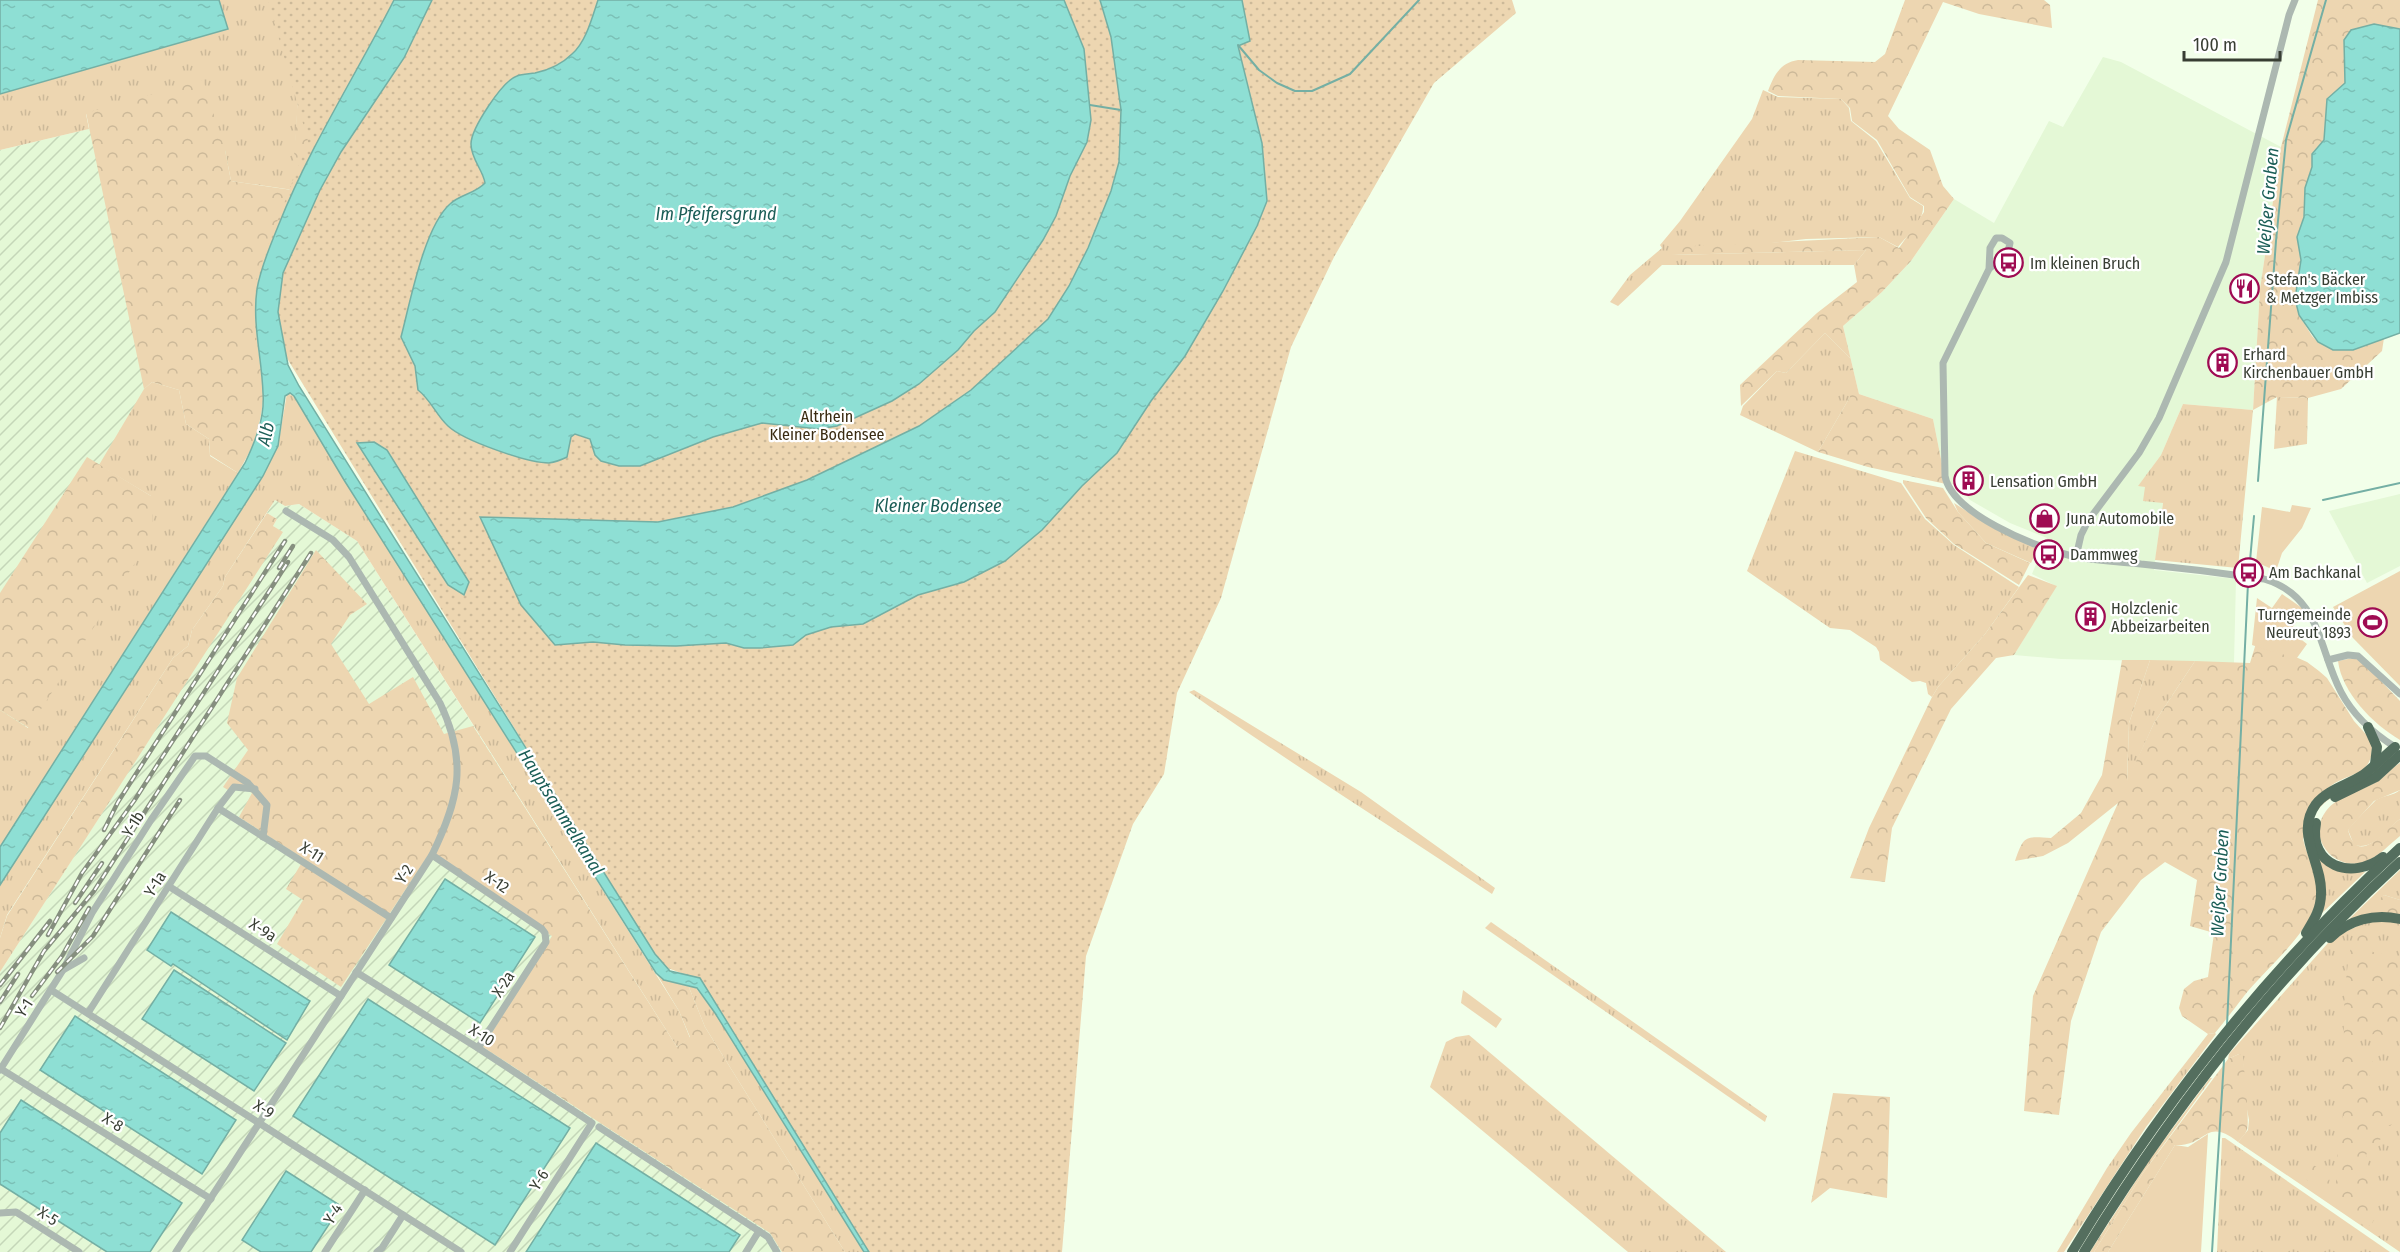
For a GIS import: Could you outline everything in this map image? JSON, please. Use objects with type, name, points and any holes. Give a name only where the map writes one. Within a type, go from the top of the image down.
[{"type":"highway","points":[[2368,727],[2377,747],[2375,764]]},
{"type":"highway","points":[[2298,948],[2314,920],[2321,893],[2320,879],[2308,839],[2308,827],[2312,813],[2326,794],[2357,778],[2397,751]]},
{"type":"highway","points":[[2397,751],[2376,777],[2330,801],[2318,816],[2314,831],[2318,846],[2326,859],[2348,870],[2372,865],[2400,847]]},
{"type":"highway","points":[[2084,1252],[2142,1161],[2218,1058],[2228,1029],[2298,948],[2400,847]]},
{"type":"highway","points":[[2072,1252],[2135,1153],[2223,1044],[2346,914],[2400,862]]},
{"type":"highway","points":[[2298,965],[2311,958],[2333,935],[2351,923],[2371,917],[2400,920]]},
{"type":"street","points":[[2076,557],[2083,530],[2146,442],[2226,262],[2289,15],[2295,0]]},
{"type":"street","points":[[1989,269],[1942,367],[1946,484],[1959,501],[1994,524],[2030,541],[2076,557],[2253,577],[2276,583],[2302,602],[2316,626],[2342,694],[2368,727],[2397,751]]},
{"type":"street","name":"Y-2","points":[[176,1252],[432,855],[448,822],[456,786],[458,756],[449,722],[440,703],[349,557],[333,540],[286,511]]},
{"type":"street","points":[[2328,660],[2349,655],[2358,656],[2400,694]]},
{"type":"street","name":"Y-1b","points":[[51,990],[92,913],[190,759],[195,756],[206,756],[255,789]]},
{"type":"street","name":"Y-1a","points":[[88,1013],[218,808],[234,787],[255,789]]},
{"type":"street","points":[[255,789],[267,805],[263,837]]},
{"type":"street","name":"X-11","points":[[218,808],[391,918]]},
{"type":"street","name":"X-12","points":[[432,855],[543,929],[545,933]]},
{"type":"street","name":"X-9a","points":[[170,887],[341,996]]},
{"type":"street","name":"X-2a","points":[[478,1048],[546,942],[545,933]]},
{"type":"street","name":"Y-1b","points":[[63,970],[84,958]]},
{"type":"street","name":"X-10","points":[[356,972],[478,1048],[759,1231],[768,1237],[777,1252]]},
{"type":"street","name":"X-9","points":[[51,990],[461,1252]]},
{"type":"street","name":"Y-1","points":[[0,1069],[51,990]]},
{"type":"street","name":"X-8","points":[[0,1069],[211,1199]]},
{"type":"street","name":"Y-6","points":[[510,1252],[595,1125]]},
{"type":"street","name":"Y-4","points":[[325,1252],[365,1190]]},
{"type":"street","name":"X-5","points":[[0,1213],[16,1212],[79,1252]]},
{"type":"street","points":[[377,1252],[403,1215]]},
{"type":"street","points":[[746,1252],[759,1231]]},
{"type":"shaded area","points":[[2103,57],[2121,62],[2281,147],[2260,289],[2253,410],[2183,404],[2161,455],[2139,485],[2145,487],[2163,502],[2154,570],[2236,579],[2234,663],[2061,659],[2014,655],[2056,586],[2032,574],[2047,538],[2010,523],[1970,500],[1957,484],[1946,484],[1933,419],[1859,394],[1843,326],[1882,292],[1911,261],[1954,199],[1994,223],[2049,121],[2063,127]]},
{"type":"shaded area","points":[[266,58],[0,794],[0,150],[85,130]]},
{"type":"shaded area","points":[[2400,494],[2400,566],[2367,583],[2329,511]]},
{"type":"shaded area","points":[[275,500],[285,506],[299,504],[357,541],[805,1252],[0,1252],[0,972],[282,532],[273,526],[277,519],[267,513]]},
{"type":"green space","points":[[219,0],[276,0],[299,77],[293,190],[231,181],[225,150],[86,114],[89,129],[0,150],[0,94],[227,29]]},
{"type":"green space","name":"Altrhein Kleiner Bodensee","points":[[268,0],[1512,0],[1516,13],[1434,83],[1334,257],[1291,347],[1221,598],[1177,693],[1164,774],[1133,824],[1086,956],[1062,1252],[869,1252],[699,980],[660,965],[277,342],[255,345],[256,277],[308,141]]},
{"type":"green space","points":[[394,0],[256,331],[264,395],[255,442],[238,473],[210,455],[209,439],[186,424],[179,390],[152,382],[144,389],[86,113],[203,80],[225,150],[231,181],[292,190],[299,77]]},
{"type":"green space","points":[[1905,0],[2044,0],[2050,5],[2052,28],[1979,14],[1943,2],[1888,116],[1899,129],[1930,150],[1943,186],[1954,199],[1911,261],[1882,292],[1843,326],[1859,394],[1933,419],[1946,484],[1868,467],[1818,452],[1850,397],[1850,358],[1825,333],[1786,373],[1777,371],[1741,406],[1740,385],[1817,313],[1857,282],[1854,265],[1866,250],[1669,255],[1676,247],[1879,237],[1899,248],[1924,212],[1924,206],[1910,197],[1877,140],[1852,121],[1850,108],[1841,99],[1778,96],[1768,91],[1778,71],[1798,60],[1875,62],[1885,54]]},
{"type":"green space","points":[[2318,0],[2400,0],[2400,29],[2369,25],[2344,40],[2345,83],[2327,99],[2324,140],[2312,154],[2312,167],[2304,198],[2304,217],[2297,237],[2301,260],[2295,299],[2299,315],[2312,336],[2333,350],[2353,350],[2384,338],[2382,351],[2341,389],[2308,398],[2277,397],[2253,410],[2260,289],[2281,147]]},
{"type":"green space","points":[[1763,90],[1778,97],[1841,99],[1849,108],[1851,121],[1876,141],[1910,198],[1923,206],[1921,217],[1914,228],[1898,247],[1879,237],[1806,239],[1670,255],[1866,250],[1854,265],[1662,265],[1618,306],[1610,302],[1630,275],[1662,248],[1660,245],[1680,221],[1752,119]]},
{"type":"green space","points":[[1825,333],[1850,358],[1850,397],[1818,452],[1740,415],[1743,406],[1777,371],[1786,373]]},
{"type":"green space","points":[[152,382],[179,390],[186,424],[209,439],[210,456],[238,473],[0,847],[0,710],[28,728],[151,496],[99,465],[144,389]]},
{"type":"green space","points":[[287,393],[294,396],[344,480],[679,1011],[690,1038],[677,1047],[357,541],[299,504],[285,506],[275,500],[225,577],[223,586],[192,630],[188,646],[173,658],[7,915],[0,938],[0,885],[263,476],[278,446]]},
{"type":"green space","points":[[2277,397],[2308,398],[2307,444],[2274,449]]},
{"type":"green space","points":[[2183,404],[2253,410],[2238,568],[2155,560],[2163,503],[2143,501],[2145,487],[2138,486],[2161,455]]},
{"type":"green space","points":[[1795,451],[1901,483],[1925,519],[1954,545],[2019,587],[1985,634],[1938,687],[1932,697],[1928,694],[1926,683],[1912,682],[1880,660],[1876,647],[1850,630],[1830,628],[1747,571]]},
{"type":"green space","points":[[87,457],[151,496],[153,535],[29,728],[0,710],[0,593]]},
{"type":"green space","points":[[1903,480],[1943,488],[1958,512],[1986,543],[2030,563],[2019,585],[1954,544],[1926,518]]},
{"type":"green space","points":[[1954,503],[1993,528],[2034,546],[2037,550],[2031,563],[1986,543],[1958,512]]},
{"type":"green space","points":[[2292,505],[2311,508],[2302,528],[2282,553],[2276,571],[2256,562],[2262,507],[2290,512]]},
{"type":"green space","points":[[267,513],[277,519],[273,526],[283,532],[0,972],[0,938],[7,916],[173,658],[188,646],[192,630],[223,586],[225,577]]},
{"type":"green space","points":[[316,550],[367,604],[350,615],[331,644],[369,704],[413,677],[444,734],[473,726],[677,1047],[690,1037],[679,1011],[656,973],[664,980],[688,985],[705,1027],[845,1252],[782,1252],[770,1233],[483,1047],[552,936],[429,854],[341,987],[277,944],[303,900],[286,889],[304,859],[239,817],[252,793],[237,784],[228,790],[223,787],[248,750],[227,723],[237,678]]},
{"type":"green space","name":"Turngemeinde Neureut 1893","points":[[2400,571],[2400,686],[2353,638],[2333,607]]},
{"type":"green space","points":[[2028,575],[2057,586],[2014,655],[1996,658],[1951,709],[1892,828],[1885,882],[1850,878],[1869,828],[1932,697],[1938,687],[1985,634]]},
{"type":"green space","points":[[2282,594],[2305,610],[2290,631],[2307,644],[2294,662],[2276,649],[2273,652],[2252,645],[2257,598],[2272,608]]},
{"type":"green space","points":[[2257,640],[2307,662],[2327,678],[2354,721],[2372,741],[2372,753],[2365,768],[2328,788],[2318,804],[2303,839],[2317,886],[2314,907],[2308,921],[2288,948],[2253,985],[2215,1033],[2208,1034],[2182,1016],[2179,1008],[2184,989],[2194,981],[2208,977],[2214,933],[2190,926],[2197,880],[2165,862],[2141,880],[2101,932],[2071,1021],[2059,1115],[2024,1111],[2033,996],[2118,803],[2068,843],[2043,856],[2015,861],[2023,842],[2035,837],[2051,838],[2081,813],[2102,775],[2122,660],[2150,660],[2129,723],[2127,781],[2154,723],[2195,661],[2250,663]]},
{"type":"green space","points":[[2353,658],[2361,660],[2400,701],[2400,740],[2379,725],[2352,696],[2338,661]]},
{"type":"green space","points":[[2150,660],[2195,661],[2154,723],[2127,783],[2129,723]]},
{"type":"green space","points":[[1194,690],[1361,792],[1495,888],[1492,894],[1189,692]]},
{"type":"green space","points":[[2392,756],[2382,767],[2326,802],[2316,813],[2312,827],[2314,844],[2322,860],[2341,870],[2365,872],[2320,915],[2324,887],[2311,835],[2313,815],[2319,805],[2330,795],[2359,781]]},
{"type":"green space","points":[[2400,763],[2400,790],[2374,801],[2348,830],[2352,841],[2358,846],[2365,846],[2372,843],[2400,819],[2400,836],[2367,861],[2355,864],[2335,858],[2327,851],[2319,832],[2320,821],[2326,811],[2344,797],[2372,785]]},
{"type":"green space","points":[[2400,790],[2400,819],[2374,842],[2368,845],[2354,845],[2348,830],[2350,827],[2376,800]]},
{"type":"green space","points":[[2400,870],[2400,900],[2384,895],[2373,913],[2345,923]]},
{"type":"green space","points":[[2384,895],[2400,900],[2400,917],[2371,911],[2374,904]]},
{"type":"green space","points":[[2371,920],[2400,922],[2400,1252],[2238,1142],[2248,1130],[2249,1120],[2243,1063],[2239,1054],[2228,1059],[2229,1054],[2328,943],[2336,936]]},
{"type":"green space","points":[[1491,922],[1767,1116],[1765,1122],[1485,928]]},
{"type":"green space","points":[[2357,933],[2367,934],[2373,952],[2390,956],[2398,963],[2400,999],[2395,1006],[2400,1014],[2400,1035],[2394,1039],[2377,1033],[2348,1041],[2344,1035],[2348,965],[2353,940]]},
{"type":"green space","points":[[688,985],[696,988],[715,1013],[864,1252],[845,1252],[705,1027]]},
{"type":"green space","points":[[1463,990],[1502,1019],[1496,1028],[1461,1003]]},
{"type":"green space","points":[[2215,1033],[2146,1127],[2064,1252],[2057,1252],[2107,1168],[2131,1133],[2208,1034]]},
{"type":"green space","points":[[1469,1035],[1726,1252],[1628,1252],[1430,1087],[1446,1042],[1456,1037]]},
{"type":"green space","points":[[2347,1049],[2363,1053],[2375,1065],[2364,1086],[2366,1094],[2394,1112],[2395,1121],[2390,1126],[2374,1126],[2374,1130],[2382,1136],[2377,1146],[2370,1148],[2366,1155],[2373,1186],[2370,1202],[2374,1220],[2366,1227],[2342,1211],[2298,1172],[2305,1163],[2311,1163],[2328,1175],[2331,1186],[2336,1183],[2337,1157],[2343,1124],[2340,1065],[2341,1055]]},
{"type":"green space","points":[[2239,1054],[2243,1057],[2247,1107],[2248,1125],[2244,1135],[2238,1142],[2227,1135],[2212,1132],[2194,1142],[2175,1145],[2108,1252],[2094,1252],[2143,1173],[2228,1059]]},
{"type":"green space","points":[[2212,1078],[2143,1173],[2094,1252],[2090,1252],[2150,1159]]},
{"type":"green space","points":[[1833,1093],[1890,1097],[1887,1198],[1830,1188],[1811,1203]]},
{"type":"green space","points":[[2208,1134],[2201,1252],[2108,1252],[2175,1145],[2188,1147]]},
{"type":"green space","points":[[2222,1138],[2225,1138],[2390,1252],[2217,1252]]},
{"type":"water","points":[[0,0],[219,0],[228,29],[0,94]]},
{"type":"water","points":[[394,0],[432,0],[404,58],[341,152],[320,190],[283,273],[278,312],[288,365],[655,954],[670,971],[700,978],[869,1252],[864,1252],[715,1013],[697,988],[664,980],[656,973],[290,393],[285,396],[278,446],[263,476],[0,885],[0,847],[249,455],[258,430],[263,402],[256,328],[256,302],[264,264],[291,195]]},
{"type":"water","name":"Im Pfeifersgrund","points":[[598,0],[1064,0],[1084,49],[1091,120],[1087,142],[1070,176],[1056,216],[1043,240],[995,312],[958,350],[919,384],[892,401],[837,426],[819,429],[762,423],[713,437],[640,466],[619,466],[601,461],[595,455],[590,439],[575,434],[571,437],[567,457],[558,461],[539,462],[512,455],[468,438],[444,422],[418,390],[415,366],[401,337],[425,247],[441,215],[458,198],[477,190],[485,183],[473,155],[471,144],[482,117],[503,87],[511,80],[519,75],[550,68],[564,61],[577,49],[591,22]]},
{"type":"water","name":"Kleiner Bodensee","points":[[1100,0],[1242,0],[1250,41],[1238,46],[1262,143],[1267,201],[1257,226],[1223,291],[1185,356],[1151,401],[1117,453],[1082,486],[1042,530],[1005,561],[964,582],[918,595],[863,624],[831,627],[806,635],[793,645],[760,648],[744,648],[726,643],[676,646],[593,642],[555,645],[521,605],[480,517],[658,522],[733,507],[807,480],[919,426],[971,390],[1048,319],[1069,286],[1088,248],[1111,191],[1119,162],[1121,110],[1111,37]]},
{"type":"water","points":[[2374,24],[2400,29],[2400,333],[2353,350],[2333,350],[2318,342],[2299,315],[2295,299],[2301,260],[2297,237],[2304,217],[2305,188],[2312,167],[2312,154],[2324,140],[2327,99],[2345,83],[2344,40],[2351,30]]},
{"type":"water","points":[[374,442],[387,450],[469,582],[464,595],[448,585],[357,443]]},
{"type":"water","points":[[445,879],[535,937],[480,1023],[389,965]]},
{"type":"water","points":[[171,912],[310,1001],[287,1040],[173,964],[171,966],[147,950]]},
{"type":"water","points":[[174,970],[286,1043],[254,1091],[142,1019]]},
{"type":"water","points":[[368,999],[570,1128],[495,1245],[293,1116]]},
{"type":"water","points":[[75,1016],[236,1120],[202,1174],[40,1070]]},
{"type":"water","points":[[21,1100],[182,1203],[150,1252],[107,1252],[0,1184],[0,1133]]},
{"type":"water","points":[[596,1143],[740,1235],[729,1252],[526,1252]]},
{"type":"water","points":[[286,1171],[341,1206],[311,1252],[261,1252],[242,1240]]},
{"type":"waterway","points":[[1238,45],[1259,70],[1277,83],[1295,91],[1312,91],[1350,74],[1419,0]]},
{"type":"waterway","name":"Weißer Graben","points":[[2258,481],[2286,140],[2326,0]]},
{"type":"waterway","points":[[1090,105],[1121,110]]},
{"type":"waterway","points":[[2323,500],[2400,483]]},
{"type":"waterway","name":"Weißer Graben","points":[[2227,1025],[2248,583],[2254,516]]},
{"type":"waterway","name":"Weißer Graben","points":[[2212,1252],[2224,1060]]},
{"type":"railway","points":[[104,830],[118,802],[285,541]]},
{"type":"railway","points":[[279,568],[293,546]]},
{"type":"railway","points":[[0,1028],[44,951],[94,891],[311,553]]},
{"type":"railway","points":[[48,935],[82,873],[134,801],[288,562]]},
{"type":"railway","points":[[57,972],[93,936],[180,800]]},
{"type":"railway","points":[[75,903],[102,863]]},
{"type":"railway","points":[[32,996],[62,956],[89,908]]},
{"type":"railway","points":[[0,985],[50,921]]},
{"type":"railway","points":[[0,1002],[18,974]]},
{"type":"place","name":"Im kleinen Bruch","points":[[2009,263]]},
{"type":"place","name":"Stefan's Bäcker & Metzger Imbiss","points":[[2245,288]]},
{"type":"place","name":"Erhard Kirchenbauer GmbH","points":[[2222,363]]},
{"type":"place","name":"Lensation GmbH","points":[[1969,481]]},
{"type":"place","name":"Juna Automobile","points":[[2045,518]]},
{"type":"place","name":"Dammweg","points":[[2049,554]]},
{"type":"place","name":"Am Bachkanal","points":[[2248,572]]},
{"type":"place","name":"Holzclenic Abbeizarbeiten","points":[[2090,617]]},
{"type":"place","name":"Turngemeinde Neureut 1893","points":[[2372,623]]},
{"type":"water label","name":"Alb","points":[[266,434]]},
{"type":"water label","name":"Hauptsammelkanal","points":[[561,812]]}]
